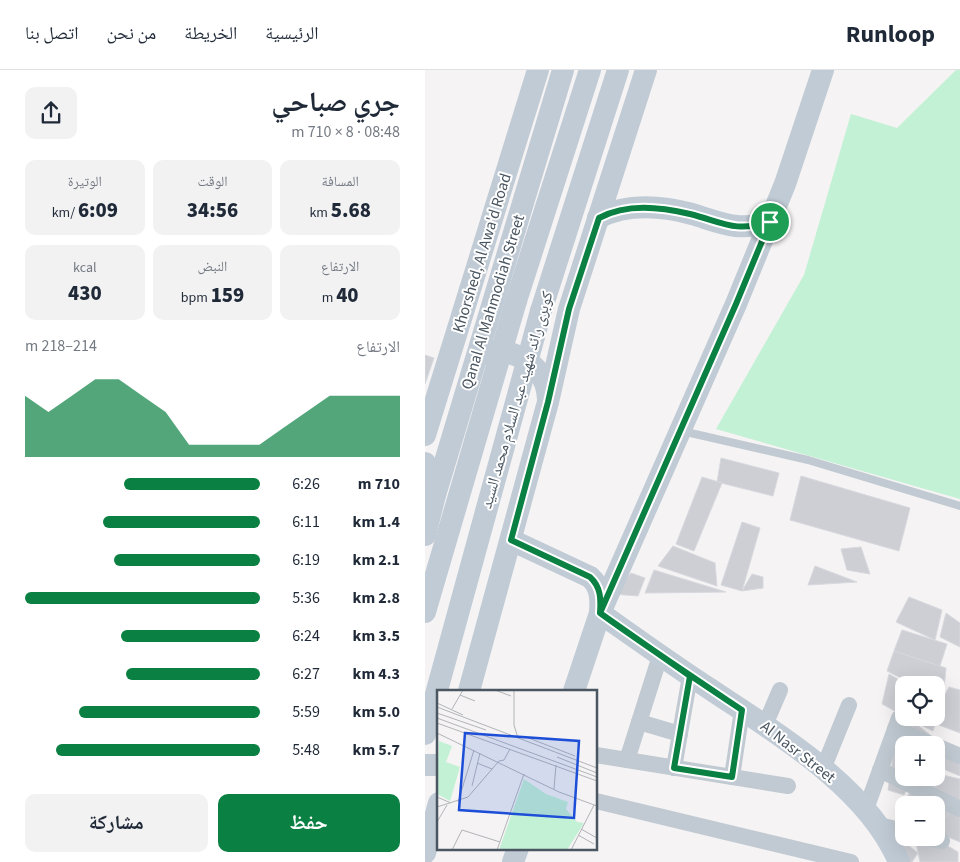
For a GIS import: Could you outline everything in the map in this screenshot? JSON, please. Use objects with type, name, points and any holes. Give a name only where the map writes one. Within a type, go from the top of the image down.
[{"type":"main road","name":"Khorshed, Al Awa'd Road","points":[[425,435],[538,70]]},
{"type":"main road","name":"Qanal Al Mahmodiah Street","points":[[425,535],[430,497],[476,358],[563,70]]},
{"type":"main road","name":"كوبرى رائد شهيد عبد السلام محمد السيد","points":[[425,612],[516,301],[590,70]]},
{"type":"main road","name":"كوبرى رائد شهيد عبد السلام محمد السيد","points":[[437,690],[541,310],[618,70]]},
{"type":"main road","points":[[469,690],[548,402],[569,309],[646,70]]},
{"type":"main road","points":[[574,690],[600,613],[736,304],[770,222],[785,184],[823,70]]},
{"type":"main road","points":[[599,218],[618,210],[636,208],[663,209],[691,214],[735,227],[753,226],[770,222]]},
{"type":"main road","points":[[490,312],[494,322],[502,331],[527,341],[534,341],[545,336],[569,309]]},
{"type":"main road","points":[[476,358],[489,351],[499,350],[529,361],[541,373],[545,382],[548,402]]},
{"type":"main road","points":[[425,463],[430,483],[430,497]]},
{"type":"main road","points":[[511,540],[590,577],[600,593],[600,613]]},
{"type":"main road","name":"Al Nasr Street","points":[[600,613],[660,656],[765,725],[823,769],[873,817],[899,862]]},
{"type":"main road","name":"كوبرى رائد شهيد عبد السلام محمد السيد","points":[[425,734],[437,690]]},
{"type":"main road","points":[[425,853],[433,805]]},
{"type":"main road","points":[[513,862],[517,850]]},
{"type":"street","points":[[627,760],[660,656]]},
{"type":"street","points":[[674,768],[690,676]]},
{"type":"street","points":[[765,725],[780,690]]},
{"type":"street","points":[[823,769],[849,705]]},
{"type":"street","points":[[732,777],[742,710]]},
{"type":"street","points":[[639,722],[680,734]]},
{"type":"street","points":[[895,827],[873,817],[880,770],[897,723],[918,736]]},
{"type":"street","points":[[945,750],[960,756]]},
{"type":"street","points":[[597,756],[788,786]]},
{"type":"street","points":[[880,770],[960,808]]},
{"type":"street","points":[[597,801],[851,862]]},
{"type":"lane","points":[[680,431],[807,460],[960,506]]},
{"type":"green space","points":[[956,70],[960,70],[960,499],[716,429],[804,275],[851,114],[897,128]]},
{"type":"building","points":[[425,355],[434,358],[425,384]]},
{"type":"building","points":[[721,458],[779,473],[773,496],[717,482]]},
{"type":"building","points":[[801,476],[910,508],[899,551],[790,520]]},
{"type":"building","points":[[702,477],[722,483],[694,551],[676,544]]},
{"type":"building","points":[[742,522],[760,528],[742,591],[721,585]]},
{"type":"building","points":[[673,546],[715,563],[717,586],[658,566]]},
{"type":"building","points":[[861,547],[870,574],[847,570],[841,549]]},
{"type":"building","points":[[815,566],[857,582],[808,585]]},
{"type":"building","points":[[654,570],[726,592],[645,593]]},
{"type":"building","points":[[631,573],[645,578],[638,596],[613,594]]},
{"type":"building","points":[[752,574],[763,577],[763,588],[742,591]]},
{"type":"building","points":[[909,597],[942,610],[935,640],[896,622]]},
{"type":"building","points":[[946,613],[960,623],[960,647],[940,637]]},
{"type":"building","points":[[902,630],[947,644],[939,669],[894,651]]},
{"type":"building","points":[[894,651],[946,668],[945,678],[945,676],[897,676],[887,671]]},
{"type":"building","points":[[889,674],[895,677],[895,711],[882,704]]},
{"type":"building","points":[[949,687],[960,690],[960,733],[942,726],[945,726],[945,695]]},
{"type":"building","points":[[906,726],[919,726],[931,736],[897,736]]},
{"type":"building","points":[[923,726],[934,726],[933,731]]},
{"type":"building","points":[[895,738],[895,748],[889,745]]},
{"type":"building","points":[[945,744],[960,750],[960,776],[945,770]]},
{"type":"building","points":[[894,751],[895,786],[908,786],[904,795],[888,790]]},
{"type":"building","points":[[945,776],[960,779],[960,823],[945,819],[945,796],[932,796],[935,786],[945,786]]},
{"type":"building","points":[[914,786],[935,786],[932,796],[908,796]]},
{"type":"building","points":[[950,812],[960,816],[960,842],[945,836],[945,818]]},
{"type":"building","points":[[894,834],[895,846],[909,846],[918,853],[912,862],[895,862]]},
{"type":"building","points":[[945,844],[958,852],[958,862],[920,862],[917,846],[945,846]]},
{"type":"route","points":[[770,222],[736,304],[600,613],[660,656],[690,676],[674,768],[732,777],[742,710],[660,656],[600,613],[600,593],[598,586],[590,577],[511,540],[548,402],[569,309],[599,218],[608,213],[627,208],[654,208],[691,214],[735,227],[759,226],[770,222]]}]
